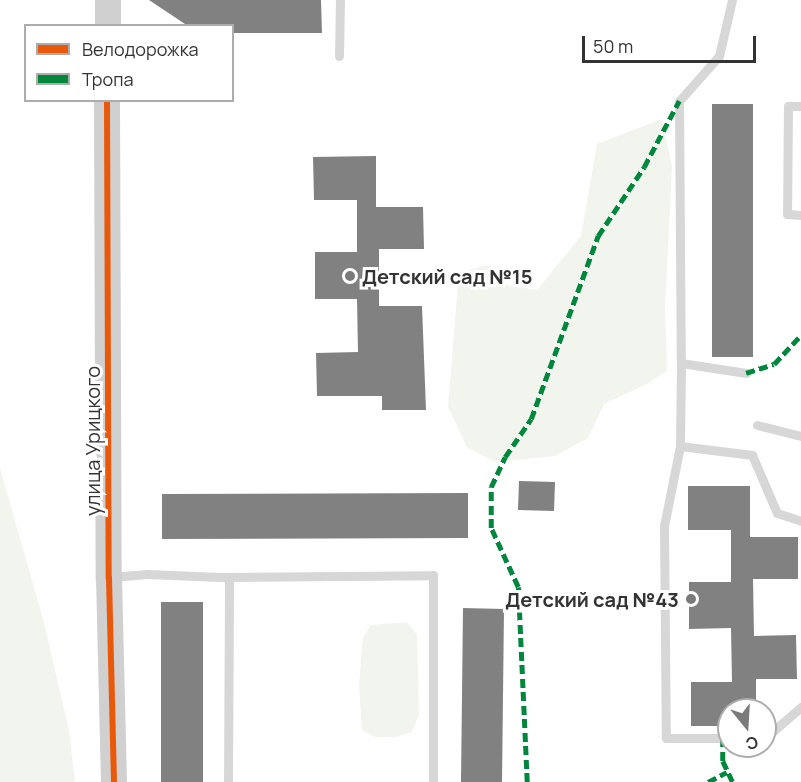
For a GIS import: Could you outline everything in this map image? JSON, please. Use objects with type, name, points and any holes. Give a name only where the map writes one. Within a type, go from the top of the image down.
[{"type":"street","points":[[108,0],[108,24]]},
{"type":"street","name":"улица Урицкого","points":[[108,102],[109,578],[114,782]]},
{"type":"lane","points":[[339,56],[340,0]]},
{"type":"lane","points":[[717,738],[666,738],[664,526],[680,446],[679,101],[719,56],[732,0]]},
{"type":"lane","points":[[801,106],[788,106],[787,192],[787,214],[801,215]]},
{"type":"lane","points":[[681,363],[746,373]]},
{"type":"lane","points":[[757,425],[801,436]]},
{"type":"lane","points":[[680,446],[752,454],[777,513],[801,521]]},
{"type":"lane","points":[[109,578],[147,574],[229,577],[433,575],[433,782]]},
{"type":"lane","points":[[228,782],[229,577]]},
{"type":"lane","points":[[777,728],[801,707]]},
{"type":"shaded area","points":[[662,119],[672,167],[665,308],[667,371],[647,384],[604,404],[588,438],[555,456],[495,462],[467,447],[448,407],[459,272],[489,265],[506,285],[537,290],[581,236],[597,144]]},
{"type":"shaded area","points":[[0,468],[43,619],[69,730],[75,782],[0,782]]},
{"type":"shaded area","points":[[407,622],[417,635],[419,715],[412,732],[396,737],[375,737],[362,730],[359,684],[363,638],[371,625]]},
{"type":"building","points":[[149,0],[321,0],[322,33],[234,33],[234,24],[185,24]]},
{"type":"building","points":[[712,104],[753,104],[753,357],[712,357]]},
{"type":"building","points":[[376,156],[376,207],[423,207],[424,249],[379,249],[379,306],[422,306],[426,410],[382,410],[382,396],[317,396],[316,353],[358,352],[357,299],[315,299],[315,252],[357,252],[357,200],[314,200],[313,157]]},
{"type":"building","points":[[519,481],[555,482],[554,511],[518,510]]},
{"type":"building","points":[[688,486],[750,486],[750,537],[798,537],[798,579],[753,579],[754,636],[796,635],[797,679],[756,679],[756,698],[717,698],[717,726],[691,726],[691,682],[732,682],[731,628],[689,629],[689,582],[731,582],[731,530],[688,530]]},
{"type":"building","points":[[468,493],[468,538],[162,539],[162,494]]},
{"type":"building","points":[[161,602],[203,602],[203,782],[161,782]]},
{"type":"building","points":[[463,608],[504,609],[502,782],[461,782]]},
{"type":"marked path","points":[[527,782],[518,587],[491,528],[491,487],[505,457],[531,419],[598,236],[644,167],[679,101]]},
{"type":"marked path","points":[[746,373],[774,364],[801,335]]},
{"type":"marked path","points":[[723,758],[733,782]]},
{"type":"marked path","points":[[708,782],[727,772]]},
{"type":"cycle path","points":[[107,102],[109,578],[114,782]]},
{"type":"place","name":"Детский сад №15","points":[[350,276]]},
{"type":"place","name":"Детский сад №43","points":[[691,599]]}]
